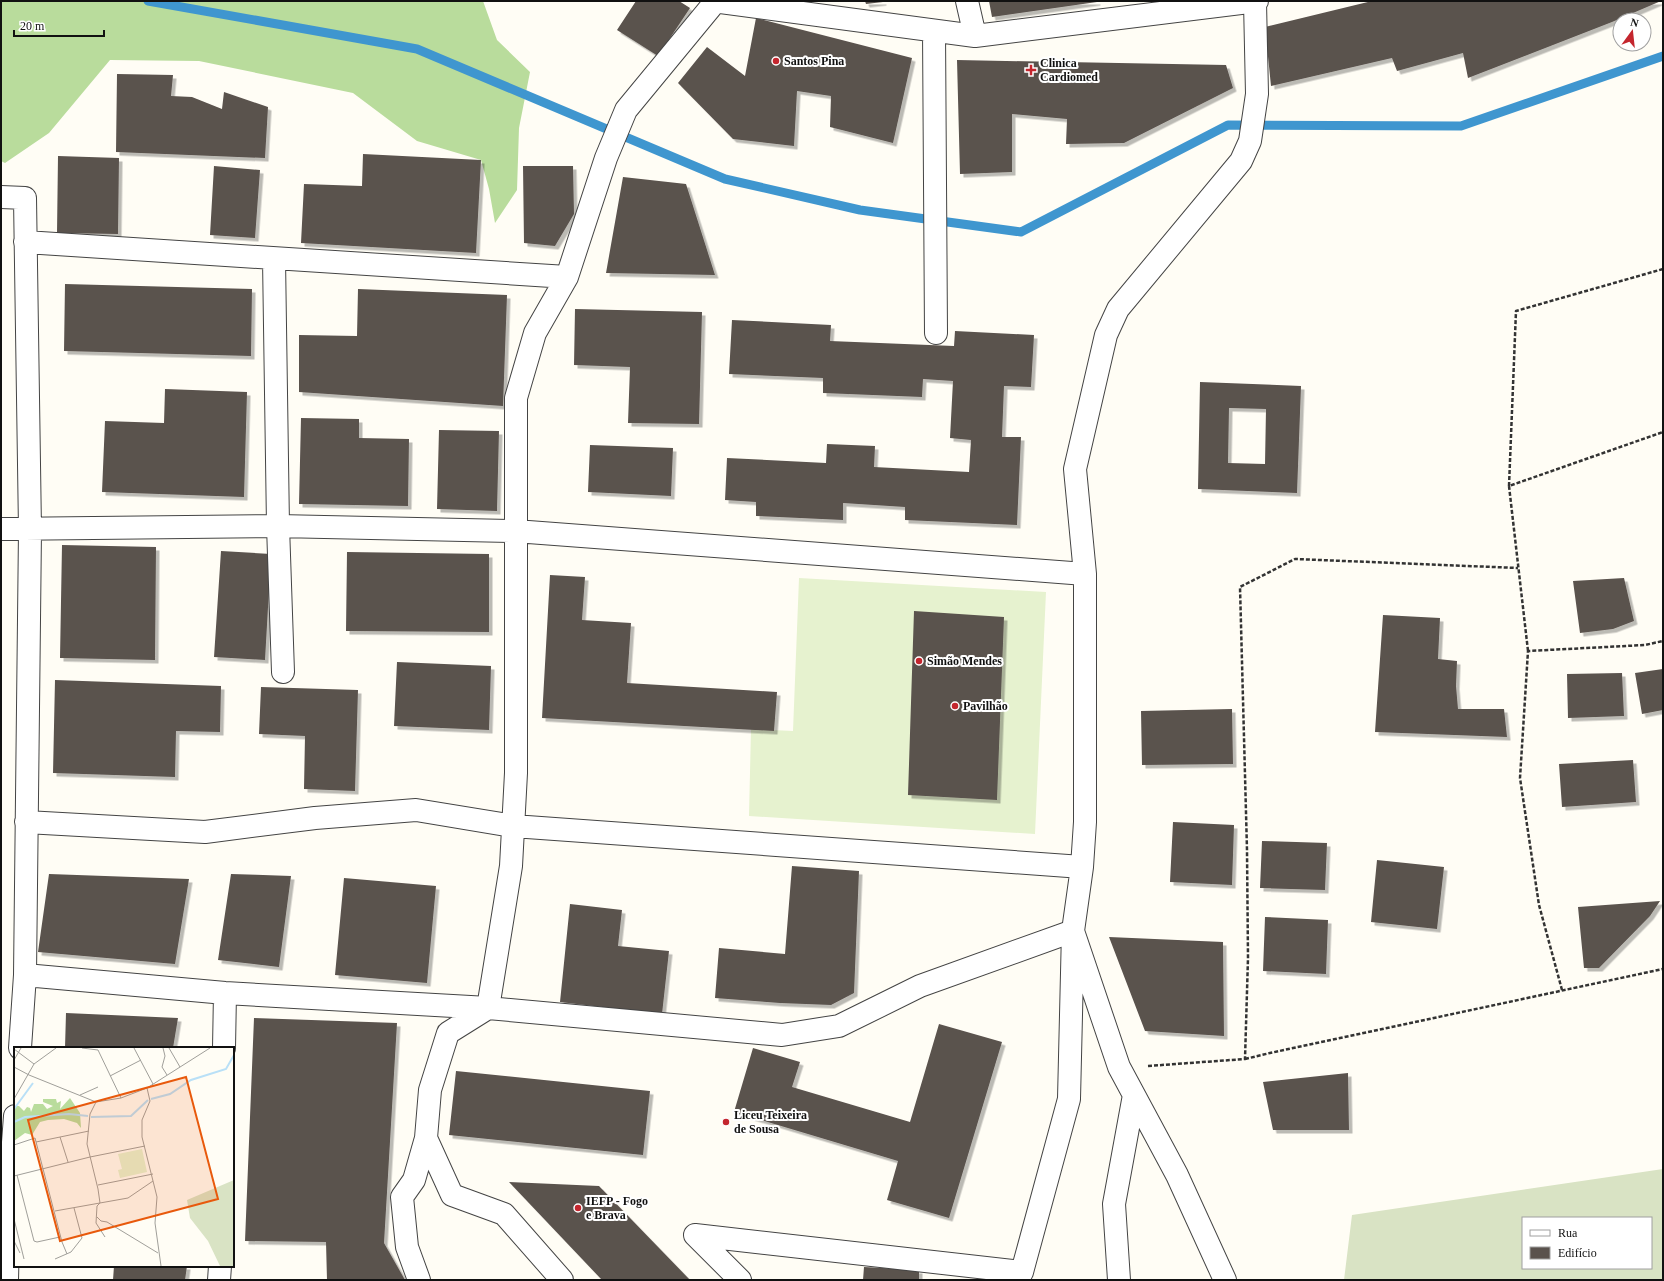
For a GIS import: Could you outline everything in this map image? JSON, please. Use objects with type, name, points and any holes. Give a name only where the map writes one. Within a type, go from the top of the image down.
[{"type":"street","points":[[967,1],[974,36]]},
{"type":"street","points":[[488,1008],[510,866],[516,773],[516,398],[535,333],[567,277],[606,158],[626,110],[714,2],[974,36],[1256,1],[1257,94],[1250,141],[1241,161],[1118,309],[1106,335],[1075,469],[1085,574],[1085,822],[1082,868],[1073,931],[1069,1100],[1020,1276],[695,1235],[740,1280]]},
{"type":"street","points":[[934,31],[936,333]]},
{"type":"street","points":[[1,197],[25,198],[30,530],[25,975],[20,1047]]},
{"type":"street","points":[[25,242],[567,277]]},
{"type":"street","points":[[274,259],[278,526],[283,672]]},
{"type":"street","points":[[1,529],[30,530],[278,526],[515,531],[1085,574]]},
{"type":"street","points":[[26,822],[205,832],[315,818],[416,810],[513,826],[1082,868]]},
{"type":"street","points":[[25,975],[225,993],[488,1008],[782,1036],[839,1026],[920,986],[1073,931]]},
{"type":"street","points":[[1073,931],[1119,1067],[1177,1175],[1224,1280]]},
{"type":"street","points":[[224,1047],[225,993]]},
{"type":"street","points":[[419,1280],[407,1247],[402,1197],[414,1180],[426,1138],[430,1090],[448,1032],[488,1008]]},
{"type":"street","points":[[1119,1280],[1114,1204],[1134,1095]]},
{"type":"street","points":[[7,1280],[5,1242],[14,1129]]},
{"type":"street","points":[[426,1138],[452,1196],[504,1214],[562,1280]]},
{"type":"street","points":[[219,1280],[220,1267]]},
{"type":"path","points":[[1562,990],[1539,905],[1520,778],[1528,651],[1509,486],[1516,311],[1663,270]]},
{"type":"path","points":[[1509,486],[1663,432]]},
{"type":"path","points":[[1245,1060],[1248,850],[1240,587],[1296,559],[1518,568]]},
{"type":"path","points":[[1528,651],[1645,645],[1663,641]]},
{"type":"path","points":[[1119,1067],[1245,1060],[1278,1051],[1663,969]]},
{"type":"green space","points":[[1,1],[483,1],[497,40],[530,72],[519,128],[517,190],[495,223],[489,189],[481,160],[417,141],[353,93],[199,61],[110,60],[49,133],[5,163],[1,161]]},
{"type":"green space","name":"Simão Mendes","points":[[799,578],[1046,592],[1035,834],[749,816],[751,729],[793,731]]},
{"type":"green space","points":[[1663,1169],[1663,1280],[1344,1280],[1352,1215]]},
{"type":"building","points":[[636,1],[679,1],[690,8],[658,56],[617,30]]},
{"type":"building","points":[[865,1],[883,1],[883,2],[866,4]]},
{"type":"building","points":[[989,1],[1097,1],[1097,2],[992,17]]},
{"type":"building","points":[[1372,1],[1661,1],[1635,12],[1612,12],[1612,22],[1468,78],[1463,53],[1397,71],[1392,58],[1271,86],[1265,27]]},
{"type":"building","points":[[756,18],[912,58],[893,143],[830,127],[831,96],[797,91],[794,146],[733,139],[678,83],[707,47],[745,76]]},
{"type":"building","points":[[957,60],[1226,65],[1233,88],[1124,143],[1066,144],[1067,119],[1012,114],[1012,172],[960,174]]},
{"type":"building","points":[[117,74],[173,75],[171,96],[192,97],[222,109],[224,92],[268,107],[265,158],[116,152]]},
{"type":"building","points":[[363,154],[481,160],[476,253],[301,243],[304,184],[362,186]]},
{"type":"building","points":[[58,156],[119,158],[118,234],[57,233]]},
{"type":"building","points":[[214,166],[260,170],[255,238],[210,235]]},
{"type":"building","points":[[523,166],[573,166],[574,214],[555,246],[524,243]]},
{"type":"building","points":[[623,177],[686,184],[715,275],[606,273]]},
{"type":"building","points":[[65,284],[252,289],[251,356],[64,351]]},
{"type":"building","points":[[358,289],[507,295],[503,406],[299,392],[299,335],[357,336]]},
{"type":"building","points":[[575,309],[702,312],[699,424],[628,423],[630,367],[574,365]]},
{"type":"building","points":[[732,320],[831,325],[830,341],[954,346],[955,331],[1034,335],[1031,387],[1004,386],[1002,437],[1021,437],[1017,525],[905,520],[905,507],[843,503],[843,520],[756,516],[756,502],[725,500],[727,458],[826,463],[827,444],[875,446],[874,467],[969,472],[971,440],[950,438],[953,381],[923,379],[922,397],[823,393],[823,378],[729,374]]},
{"type":"building","points":[[1200,382],[1301,386],[1297,493],[1198,489]],"holes":[[[1229,408],[1266,409],[1265,464],[1228,463]]]},
{"type":"building","points":[[165,389],[247,392],[244,497],[102,492],[105,421],[164,423]]},
{"type":"building","points":[[301,418],[359,419],[359,438],[409,439],[408,506],[299,504]]},
{"type":"building","points":[[439,430],[499,431],[497,511],[437,509]]},
{"type":"building","points":[[590,445],[673,448],[671,496],[588,492]]},
{"type":"building","points":[[62,545],[156,547],[155,660],[60,658]]},
{"type":"building","points":[[221,551],[271,554],[265,660],[214,657]]},
{"type":"building","points":[[347,552],[489,554],[489,632],[346,631]]},
{"type":"building","points":[[550,575],[585,577],[582,620],[631,623],[627,683],[777,692],[774,731],[542,718]]},
{"type":"building","points":[[1624,578],[1634,621],[1613,629],[1580,633],[1573,581]]},
{"type":"building","name":"Pavilhão","points":[[914,611],[1004,617],[997,800],[908,795]]},
{"type":"building","points":[[1383,615],[1440,618],[1438,659],[1457,661],[1456,686],[1458,709],[1504,709],[1507,737],[1375,732]]},
{"type":"building","points":[[397,662],[491,666],[489,730],[394,726]]},
{"type":"building","points":[[1663,669],[1663,710],[1642,714],[1635,673]]},
{"type":"building","points":[[1622,673],[1624,716],[1568,718],[1567,674]]},
{"type":"building","points":[[55,680],[221,686],[220,732],[176,731],[175,777],[53,773]]},
{"type":"building","points":[[261,687],[358,690],[355,791],[304,789],[305,736],[259,734]]},
{"type":"building","points":[[1232,709],[1233,764],[1142,765],[1141,711]]},
{"type":"building","points":[[1633,760],[1636,802],[1562,807],[1559,764]]},
{"type":"building","points":[[1173,822],[1234,825],[1232,885],[1170,882]]},
{"type":"building","points":[[1262,841],[1327,843],[1325,890],[1260,888]]},
{"type":"building","points":[[1377,860],[1444,867],[1437,929],[1371,922]]},
{"type":"building","points":[[792,866],[859,871],[854,993],[831,1005],[715,998],[719,948],[785,954]]},
{"type":"building","points":[[49,874],[189,879],[175,964],[38,952]]},
{"type":"building","points":[[231,874],[291,876],[279,967],[218,960]]},
{"type":"building","points":[[344,878],[436,886],[427,983],[335,975]]},
{"type":"building","points":[[1660,901],[1650,916],[1599,968],[1584,968],[1578,907]]},
{"type":"building","points":[[570,904],[622,910],[618,946],[669,951],[662,1014],[560,1002]]},
{"type":"building","points":[[1265,917],[1328,920],[1326,974],[1263,971]]},
{"type":"building","points":[[1109,937],[1223,942],[1224,1036],[1145,1031]]},
{"type":"building","points":[[66,1013],[178,1018],[173,1047],[65,1047]]},
{"type":"building","points":[[254,1018],[397,1023],[384,1243],[405,1280],[327,1280],[326,1242],[245,1241]]},
{"type":"building","name":"Liceu Teixeira de Sousa","points":[[939,1024],[1002,1042],[949,1218],[887,1200],[898,1161],[734,1112],[753,1048],[800,1062],[792,1087],[910,1122]]},
{"type":"building","points":[[456,1071],[650,1091],[643,1155],[449,1135]]},
{"type":"building","points":[[1348,1073],[1349,1130],[1273,1130],[1263,1082]]},
{"type":"building","name":"IEFP - Fogo e Brava","points":[[509,1182],[599,1186],[690,1280],[602,1280]]},
{"type":"building","points":[[114,1267],[187,1267],[185,1280],[113,1280]]},
{"type":"building","points":[[864,1267],[919,1270],[919,1280],[863,1280]]},
{"type":"waterway","points":[[148,1],[417,49],[725,179],[860,210],[1021,232],[1228,125],[1461,126],[1663,56]]},
{"type":"place","name":"Santos Pina","points":[[776,61]]},
{"type":"place","name":"Clinica Cardiomed","points":[[1031,70]]},
{"type":"place","name":"Simão Mendes","points":[[919,661]]},
{"type":"place","name":"Pavilhão","points":[[955,706]]},
{"type":"place","name":"Liceu Teixeira de Sousa","points":[[726,1122]]},
{"type":"place","name":"IEFP - Fogo e Brava","points":[[578,1208]]}]
